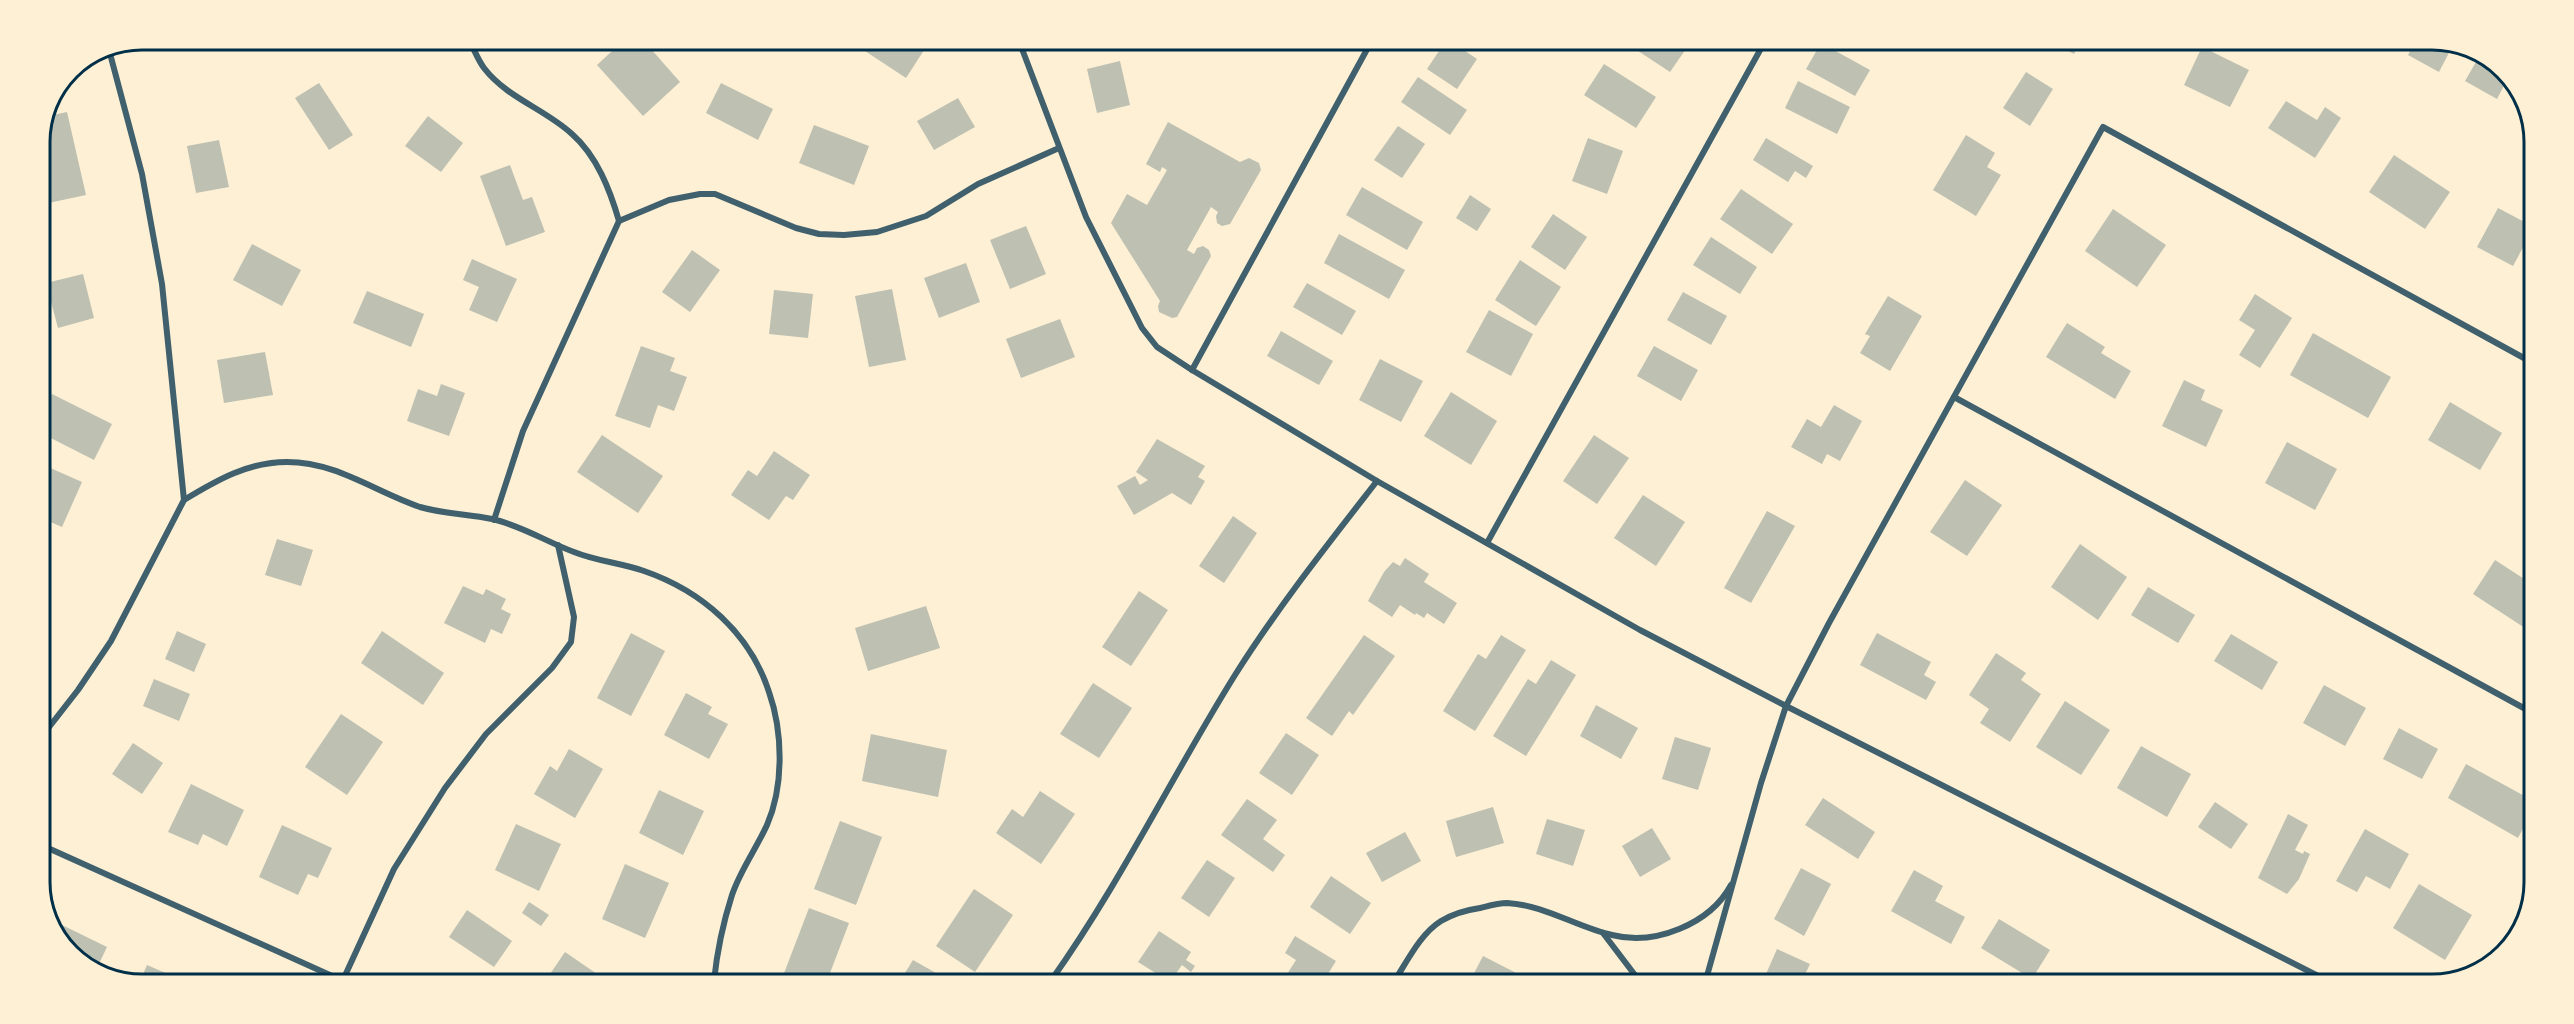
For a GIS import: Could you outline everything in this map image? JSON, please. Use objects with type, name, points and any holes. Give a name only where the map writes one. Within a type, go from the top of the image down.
[{"type":"street","points":[[474,49],[484,68],[503,88],[571,133],[584,147],[601,172],[612,196],[619,221],[524,431],[494,520]]},
{"type":"street","points":[[1022,49],[1086,217],[1142,328],[1157,347],[1377,481],[1640,630],[2314,974]]},
{"type":"street","points":[[1192,370],[1367,49]]},
{"type":"street","points":[[1487,543],[1761,49]]},
{"type":"street","points":[[111,56],[142,174],[162,284],[184,500]]},
{"type":"street","points":[[1708,974],[1761,783],[1786,706],[1829,623],[2103,127],[2524,358]]},
{"type":"street","points":[[619,221],[669,200],[700,194],[715,194],[796,228],[819,234],[844,236],[877,231],[926,216],[978,184],[1059,148]]},
{"type":"street","points":[[1954,397],[2524,708]]},
{"type":"street","points":[[50,726],[78,690],[111,641],[184,500],[215,481],[254,465],[305,463],[337,470],[423,507],[494,520],[602,561],[644,571],[691,592],[716,611],[741,637],[762,673],[770,694],[781,757],[779,784],[768,823],[733,893],[722,932],[715,974]]},
{"type":"street","points":[[1055,974],[1131,855],[1168,787],[1236,674],[1295,588],[1377,481]]},
{"type":"street","points":[[345,974],[394,869],[445,788],[486,734],[552,668],[571,642],[574,617],[558,545]]},
{"type":"street","points":[[50,849],[329,974]]},
{"type":"street","points":[[1399,974],[1427,933],[1441,921],[1463,910],[1505,903],[1535,907],[1602,932],[1623,937],[1642,937],[1685,926],[1715,908],[1737,874]]},
{"type":"street","points":[[1602,932],[1634,974]]},
{"type":"building","points":[[614,49],[651,49],[680,82],[643,116],[597,65]]},
{"type":"building","points":[[862,49],[925,49],[906,78]]},
{"type":"building","points":[[1440,49],[1462,49],[1477,59],[1457,89],[1427,69]]},
{"type":"building","points":[[1635,49],[1686,49],[1670,72]]},
{"type":"building","points":[[1818,49],[1832,49],[1870,70],[1855,96],[1806,69]]},
{"type":"building","points":[[2064,49],[2077,49],[2074,54]]},
{"type":"building","points":[[2201,49],[2206,49],[2249,70],[2230,107],[2184,85]]},
{"type":"building","points":[[2411,49],[2450,51],[2439,72],[2408,55]]},
{"type":"building","points":[[1120,61],[1130,105],[1097,113],[1087,69]]},
{"type":"building","points":[[2476,61],[2504,85],[2497,99],[2465,81]]},
{"type":"building","points":[[1604,64],[1656,97],[1636,128],[1584,95]]},
{"type":"building","points":[[2026,72],[2053,89],[2030,126],[2003,108]]},
{"type":"building","points":[[1418,77],[1467,110],[1450,135],[1401,102]]},
{"type":"building","points":[[1798,81],[1850,107],[1837,134],[1785,108]]},
{"type":"building","points":[[319,83],[353,135],[329,150],[295,98]]},
{"type":"building","points":[[721,83],[773,109],[758,140],[706,113]]},
{"type":"building","points":[[958,98],[975,127],[934,150],[917,121]]},
{"type":"building","points":[[2286,101],[2317,120],[2325,107],[2341,118],[2315,158],[2268,128]]},
{"type":"building","points":[[67,112],[86,195],[49,203],[49,142],[54,115]]},
{"type":"building","points":[[428,116],[463,143],[441,172],[405,146]]},
{"type":"building","points":[[1168,122],[1240,162],[1249,158],[1259,163],[1261,170],[1230,224],[1222,226],[1217,223],[1218,212],[1211,207],[1187,250],[1194,254],[1197,248],[1203,246],[1209,250],[1211,256],[1177,317],[1172,318],[1159,312],[1160,301],[1111,223],[1127,194],[1147,205],[1167,170],[1162,167],[1160,172],[1146,164]]},
{"type":"building","points":[[814,125],[869,146],[854,185],[799,163]]},
{"type":"building","points":[[1398,126],[1425,144],[1402,178],[1374,160]]},
{"type":"building","points":[[1966,135],[1995,153],[1987,167],[2001,175],[1976,216],[1933,190]]},
{"type":"building","points":[[1588,138],[1623,151],[1607,194],[1572,181]]},
{"type":"building","points":[[1766,138],[1813,166],[1806,178],[1795,171],[1788,182],[1753,160]]},
{"type":"building","points":[[219,140],[229,187],[196,193],[187,146]]},
{"type":"building","points":[[2394,155],[2450,192],[2425,229],[2369,192]]},
{"type":"building","points":[[510,165],[523,200],[532,197],[545,232],[506,246],[480,176]]},
{"type":"building","points":[[1362,187],[1423,222],[1407,250],[1346,215]]},
{"type":"building","points":[[1741,189],[1793,224],[1772,254],[1720,219]]},
{"type":"building","points":[[1470,195],[1491,209],[1477,231],[1456,218]]},
{"type":"building","points":[[2498,208],[2524,222],[2524,246],[2513,266],[2477,247]]},
{"type":"building","points":[[2113,209],[2166,245],[2137,287],[2085,251]]},
{"type":"building","points":[[1553,214],[1587,237],[1565,270],[1531,247]]},
{"type":"building","points":[[1026,226],[1046,274],[1010,289],[990,240]]},
{"type":"building","points":[[1339,234],[1405,270],[1389,299],[1324,263]]},
{"type":"building","points":[[1711,237],[1757,267],[1740,294],[1693,265]]},
{"type":"building","points":[[252,244],[301,270],[282,306],[233,280]]},
{"type":"building","points":[[692,250],[720,270],[690,312],[662,292]]},
{"type":"building","points":[[472,259],[517,279],[497,322],[469,310],[479,287],[463,280]]},
{"type":"building","points":[[1520,260],[1561,287],[1536,326],[1495,300]]},
{"type":"building","points":[[966,263],[980,302],[939,318],[924,278]]},
{"type":"building","points":[[83,274],[94,318],[58,328],[49,295],[49,282]]},
{"type":"building","points":[[1307,283],[1356,311],[1342,335],[1293,307]]},
{"type":"building","points":[[892,289],[906,360],[869,367],[855,296]]},
{"type":"building","points":[[774,290],[813,294],[808,338],[769,334]]},
{"type":"building","points":[[367,291],[424,314],[411,347],[353,323]]},
{"type":"building","points":[[1683,292],[1727,316],[1711,345],[1667,320]]},
{"type":"building","points":[[2255,294],[2292,318],[2260,368],[2239,355],[2255,330],[2239,320]]},
{"type":"building","points":[[1888,296],[1922,316],[1890,371],[1860,353],[1870,336],[1865,334]]},
{"type":"building","points":[[1489,310],[1533,334],[1511,376],[1466,352]]},
{"type":"building","points":[[1060,319],[1075,357],[1021,378],[1006,339]]},
{"type":"building","points":[[2067,323],[2105,347],[2101,353],[2131,371],[2115,399],[2046,357]]},
{"type":"building","points":[[1281,331],[1333,361],[1319,385],[1267,356]]},
{"type":"building","points":[[2313,333],[2391,377],[2368,418],[2290,375]]},
{"type":"building","points":[[641,346],[675,358],[670,371],[687,377],[674,411],[658,405],[650,428],[615,416]]},
{"type":"building","points":[[1654,346],[1698,370],[1681,401],[1637,376]]},
{"type":"building","points":[[265,352],[273,395],[224,403],[217,360]]},
{"type":"building","points":[[1380,359],[1423,381],[1401,422],[1359,400]]},
{"type":"building","points":[[2184,380],[2205,390],[2201,400],[2223,410],[2206,447],[2162,426]]},
{"type":"building","points":[[441,384],[465,393],[449,436],[407,421],[418,389],[437,396]]},
{"type":"building","points":[[1451,392],[1497,421],[1471,465],[1424,436]]},
{"type":"building","points":[[52,394],[112,424],[94,460],[49,437],[49,399]]},
{"type":"building","points":[[2450,402],[2502,433],[2480,470],[2428,440]]},
{"type":"building","points":[[1834,405],[1862,421],[1840,461],[1827,454],[1822,464],[1791,447],[1807,419],[1821,427]]},
{"type":"building","points":[[602,435],[663,476],[638,513],[577,472]]},
{"type":"building","points":[[1594,435],[1629,458],[1597,504],[1563,481]]},
{"type":"building","points":[[1157,439],[1205,466],[1198,477],[1205,481],[1191,505],[1172,493],[1134,515],[1117,486],[1135,476],[1140,485],[1148,480],[1136,472]]},
{"type":"building","points":[[2287,442],[2337,469],[2315,510],[2265,483]]},
{"type":"building","points":[[774,451],[810,475],[793,500],[786,496],[769,520],[731,495],[748,470],[757,476]]},
{"type":"building","points":[[49,468],[82,482],[62,527],[50,522]]},
{"type":"building","points":[[1965,480],[2002,505],[1967,556],[1930,532]]},
{"type":"building","points":[[1643,495],[1685,522],[1656,566],[1614,538]]},
{"type":"building","points":[[1767,511],[1795,526],[1751,603],[1724,588]]},
{"type":"building","points":[[1233,516],[1257,533],[1224,583],[1199,566]]},
{"type":"building","points":[[277,539],[313,550],[301,586],[265,575]]},
{"type":"building","points":[[2080,544],[2127,577],[2098,620],[2051,587]]},
{"type":"building","points":[[1405,558],[1429,574],[1424,582],[1457,603],[1444,624],[1427,613],[1424,618],[1400,605],[1392,617],[1368,601],[1384,572],[1393,562],[1400,566]]},
{"type":"building","points":[[2495,560],[2524,579],[2524,627],[2473,594]]},
{"type":"building","points":[[463,586],[483,595],[486,589],[506,599],[501,609],[511,614],[502,634],[491,629],[485,643],[444,623]]},
{"type":"building","points":[[2148,587],[2195,615],[2178,643],[2131,615]]},
{"type":"building","points":[[1139,591],[1168,610],[1131,666],[1102,647]]},
{"type":"building","points":[[926,606],[940,648],[868,671],[855,628]]},
{"type":"building","points":[[177,631],[206,644],[194,672],[165,659]]},
{"type":"building","points":[[382,631],[444,673],[423,705],[361,663]]},
{"type":"building","points":[[631,633],[665,651],[631,716],[597,698]]},
{"type":"building","points":[[1877,633],[1931,662],[1924,675],[1936,682],[1926,700],[1860,665]]},
{"type":"building","points":[[2231,634],[2278,662],[2262,690],[2214,661]]},
{"type":"building","points":[[1364,635],[1395,656],[1353,715],[1349,711],[1332,736],[1306,718]]},
{"type":"building","points":[[1501,635],[1526,650],[1475,731],[1443,711],[1478,654],[1486,659]]},
{"type":"building","points":[[1996,653],[2026,673],[2021,680],[2041,694],[2010,742],[1980,723],[1989,709],[1969,695]]},
{"type":"building","points":[[1551,660],[1576,675],[1526,756],[1493,736],[1528,679],[1536,684]]},
{"type":"building","points":[[154,679],[190,694],[179,721],[143,706]]},
{"type":"building","points":[[1093,683],[1132,708],[1099,758],[1060,734]]},
{"type":"building","points":[[2324,685],[2366,708],[2345,746],[2303,723]]},
{"type":"building","points":[[686,693],[712,707],[708,714],[728,724],[709,759],[664,735]]},
{"type":"building","points":[[2065,701],[2110,730],[2081,775],[2036,747]]},
{"type":"building","points":[[1596,705],[1638,728],[1621,759],[1580,736]]},
{"type":"building","points":[[341,714],[383,742],[347,795],[305,767]]},
{"type":"building","points":[[2399,728],[2438,749],[2422,779],[2383,759]]},
{"type":"building","points":[[1286,733],[1319,755],[1292,795],[1259,773]]},
{"type":"building","points":[[871,734],[947,750],[938,797],[862,781]]},
{"type":"building","points":[[1675,737],[1711,748],[1698,790],[1662,779]]},
{"type":"building","points":[[133,743],[163,763],[142,794],[112,774]]},
{"type":"building","points":[[2141,746],[2191,774],[2167,817],[2117,788]]},
{"type":"building","points":[[569,749],[603,769],[575,818],[534,794],[550,766],[557,771]]},
{"type":"building","points":[[2466,764],[2524,796],[2524,826],[2518,838],[2448,798]]},
{"type":"building","points":[[191,784],[244,810],[227,846],[203,834],[198,845],[168,832]]},
{"type":"building","points":[[659,790],[704,811],[683,855],[639,833]]},
{"type":"building","points":[[1040,791],[1075,814],[1041,864],[996,833],[1012,809],[1023,817]]},
{"type":"building","points":[[1823,798],[1875,832],[1858,859],[1805,825]]},
{"type":"building","points":[[1247,799],[1277,820],[1263,839],[1285,855],[1273,872],[1221,835]]},
{"type":"building","points":[[2215,802],[2248,824],[2231,849],[2198,827]]},
{"type":"building","points":[[1493,807],[1504,843],[1456,857],[1446,821]]},
{"type":"building","points":[[2288,814],[2308,825],[2295,850],[2303,854],[2304,851],[2310,854],[2299,879],[2287,894],[2258,878]]},
{"type":"building","points":[[1547,819],[1585,830],[1573,866],[1536,854]]},
{"type":"building","points":[[840,821],[882,837],[856,905],[814,889]]},
{"type":"building","points":[[516,824],[561,844],[539,891],[495,870]]},
{"type":"building","points":[[282,825],[332,848],[318,878],[308,874],[298,895],[259,877]]},
{"type":"building","points":[[1652,828],[1671,859],[1640,877],[1622,846]]},
{"type":"building","points":[[2365,829],[2409,854],[2390,889],[2366,876],[2357,892],[2336,881]]},
{"type":"building","points":[[1405,832],[1421,861],[1382,882],[1366,853]]},
{"type":"building","points":[[1207,860],[1235,878],[1209,917],[1181,898]]},
{"type":"building","points":[[625,864],[669,883],[645,938],[602,919]]},
{"type":"building","points":[[1801,868],[1831,884],[1804,936],[1774,919]]},
{"type":"building","points":[[1914,870],[1943,886],[1935,901],[1965,917],[1951,944],[1891,911]]},
{"type":"building","points":[[1331,876],[1371,903],[1350,934],[1310,907]]},
{"type":"building","points":[[2419,884],[2472,915],[2445,960],[2393,928]]},
{"type":"building","points":[[974,889],[1013,915],[975,972],[936,946]]},
{"type":"building","points":[[529,902],[549,915],[541,926],[522,913]]},
{"type":"building","points":[[809,908],[849,923],[830,974],[784,974]]},
{"type":"building","points":[[467,910],[512,941],[494,967],[449,937]]},
{"type":"building","points":[[1999,919],[2050,950],[2035,974],[2024,974],[1981,948]]},
{"type":"building","points":[[60,924],[107,947],[99,964],[77,947]]},
{"type":"building","points":[[1159,931],[1191,952],[1186,960],[1195,966],[1191,972],[1182,965],[1176,974],[1157,974],[1138,962]]},
{"type":"building","points":[[1295,936],[1336,961],[1328,974],[1287,974],[1296,960],[1285,953]]},
{"type":"building","points":[[1777,949],[1810,964],[1805,974],[1766,974]]},
{"type":"building","points":[[565,952],[597,974],[550,974]]},
{"type":"building","points":[[1483,956],[1518,974],[1474,974]]},
{"type":"building","points":[[913,960],[938,974],[904,974]]},
{"type":"building","points":[[147,965],[168,974],[143,974]]}]
